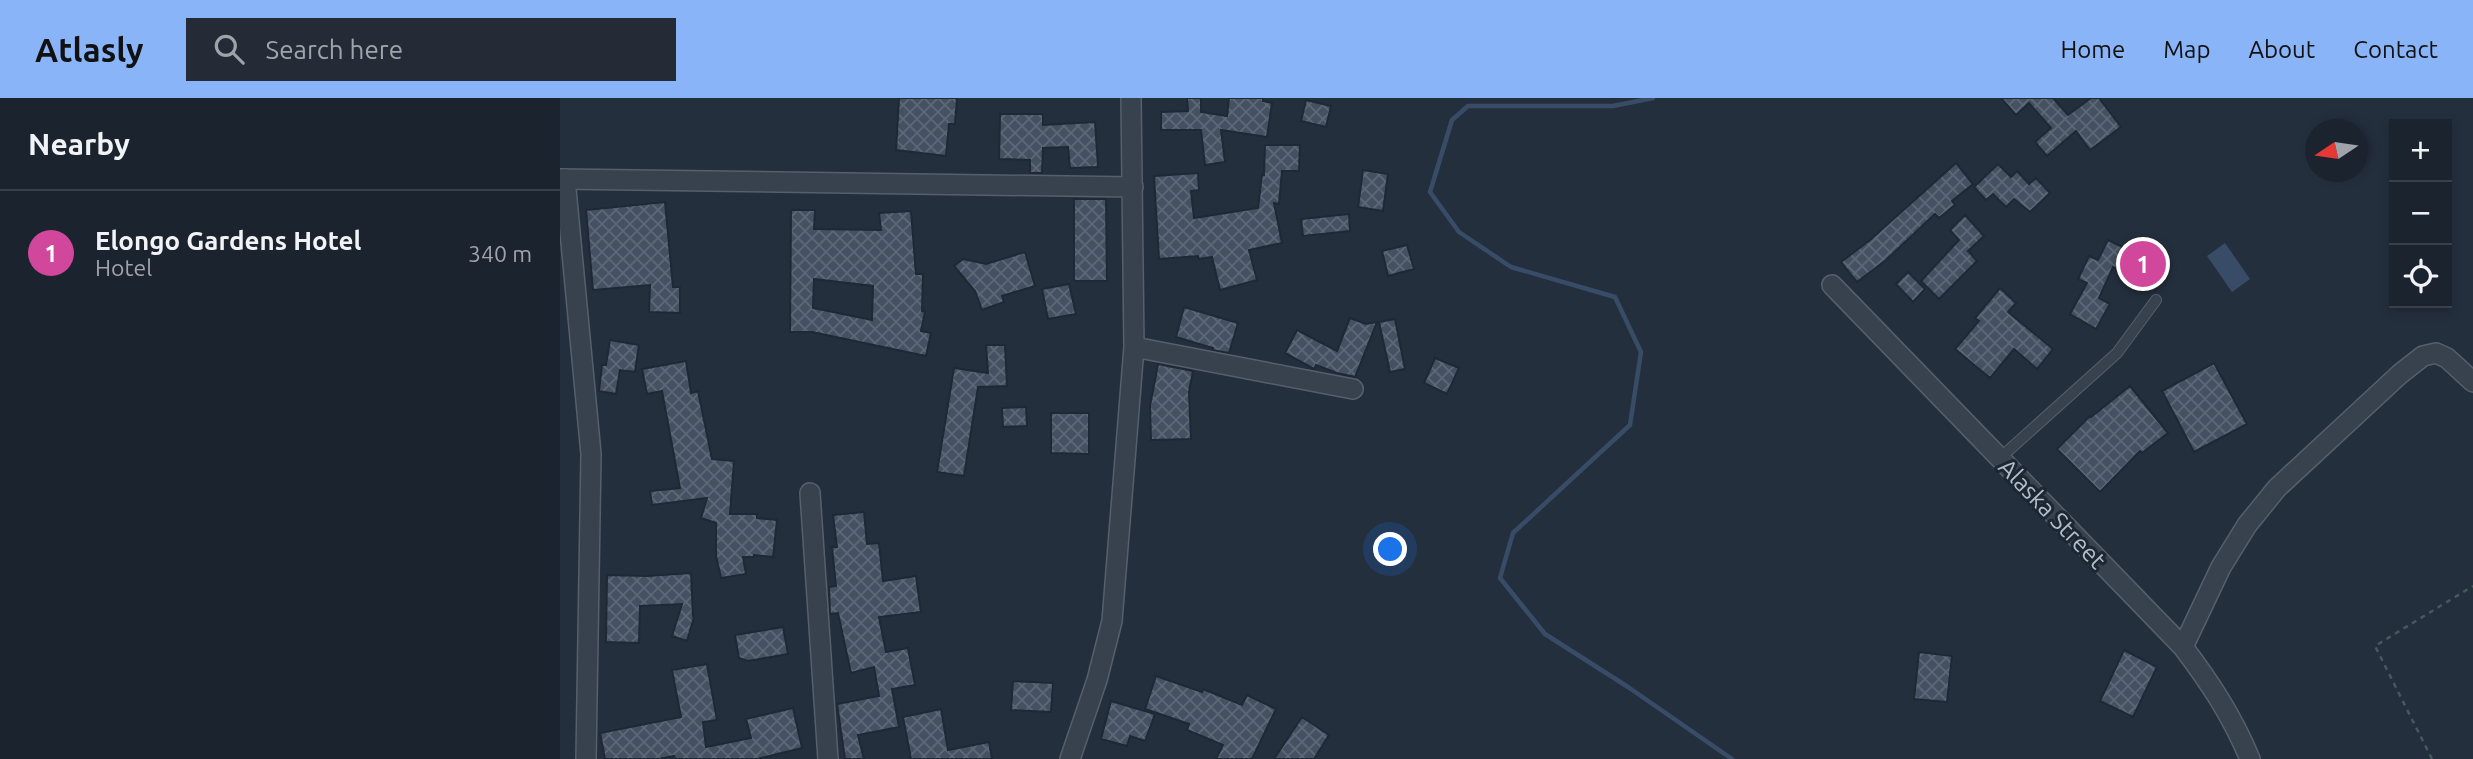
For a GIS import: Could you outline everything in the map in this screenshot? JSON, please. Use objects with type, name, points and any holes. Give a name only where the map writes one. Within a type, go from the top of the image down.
[{"type":"street","points":[[1070,759],[1097,680],[1112,621],[1134,347],[1131,98]]},
{"type":"street","points":[[586,759],[591,454],[562,179],[1133,187]]},
{"type":"street","name":"Alaska Street","points":[[1832,285],[2183,647],[2230,715],[2250,759]]},
{"type":"street","points":[[1134,347],[1353,389]]},
{"type":"street","points":[[2183,647],[2221,567],[2247,525],[2277,488],[2400,373],[2423,356],[2436,353],[2447,358],[2473,382]]},
{"type":"street","points":[[810,493],[828,759]]},
{"type":"lane","points":[[1999,459],[2118,353],[2157,300]]},
{"type":"path","points":[[2432,759],[2375,646],[2473,586]]},
{"type":"water","points":[[2225,243],[2250,279],[2232,292],[2207,256]]},
{"type":"building","points":[[899,98],[957,98],[955,124],[949,124],[946,156],[896,150]]},
{"type":"building","points":[[1187,98],[1201,98],[1201,112],[1227,116],[1229,98],[1263,98],[1263,101],[1272,103],[1267,137],[1221,130],[1225,162],[1205,165],[1201,130],[1161,130],[1161,112],[1188,111]]},
{"type":"building","points":[[2001,98],[2053,98],[2068,115],[2091,98],[2099,98],[2121,127],[2090,150],[2076,131],[2047,156],[2035,142],[2051,128],[2029,103],[2016,115]]},
{"type":"building","points":[[1306,100],[1331,106],[1326,127],[1301,121]]},
{"type":"building","points":[[1000,114],[1043,114],[1043,125],[1095,122],[1098,167],[1070,168],[1068,147],[1043,148],[1042,173],[1030,173],[1030,160],[999,159]]},
{"type":"building","points":[[1265,145],[1300,145],[1299,171],[1282,171],[1279,204],[1274,203],[1282,243],[1249,250],[1257,280],[1220,290],[1212,257],[1159,259],[1154,176],[1198,173],[1199,190],[1191,191],[1194,218],[1258,208],[1262,174],[1264,175]]},
{"type":"building","points":[[1956,163],[1973,184],[1952,201],[1955,205],[1939,218],[1935,214],[1886,260],[1857,282],[1841,262],[1870,240]]},
{"type":"building","points":[[1998,164],[2011,177],[2017,171],[2029,184],[2036,178],[2050,193],[2030,212],[2014,199],[2006,207],[1993,194],[1986,200],[1974,187]]},
{"type":"building","points":[[1363,170],[1388,174],[1383,211],[1358,207]]},
{"type":"building","points":[[1074,199],[1106,199],[1107,281],[1074,281]]},
{"type":"building","points":[[665,202],[673,287],[680,287],[680,313],[649,312],[650,285],[593,290],[586,210]]},
{"type":"building","points":[[791,210],[815,210],[814,229],[881,230],[879,213],[911,211],[916,274],[923,274],[922,311],[925,312],[921,331],[931,333],[926,356],[812,332],[790,332]],"holes":[[[814,279],[873,286],[872,320],[813,308]]]},
{"type":"building","points":[[1349,214],[1350,231],[1303,236],[1301,219]]},
{"type":"building","points":[[1965,215],[1984,236],[1968,251],[1977,261],[1939,299],[1921,281],[1959,240],[1950,230]]},
{"type":"building","points":[[2108,240],[2133,252],[2124,273],[2113,267],[2099,298],[2110,304],[2096,329],[2070,314],[2087,283],[2078,279],[2089,256],[2098,260]]},
{"type":"building","points":[[1407,245],[1414,269],[1388,276],[1382,251]]},
{"type":"building","points":[[1025,252],[1035,286],[1002,296],[1004,302],[982,310],[975,291],[954,266],[963,259],[986,264]]},
{"type":"building","points":[[1908,272],[1925,289],[1913,302],[1896,284]]},
{"type":"building","points":[[1069,284],[1076,314],[1048,319],[1042,289]]},
{"type":"building","points":[[2000,288],[2016,303],[2008,312],[2053,349],[2037,369],[2014,349],[1990,378],[1955,349],[1979,321],[1975,318]]},
{"type":"building","points":[[1184,307],[1238,323],[1229,353],[1176,337]]},
{"type":"building","points":[[1350,318],[1366,324],[1377,322],[1355,377],[1316,365],[1314,369],[1285,353],[1297,330],[1337,351]]},
{"type":"building","points":[[1395,319],[1405,369],[1390,372],[1379,322]]},
{"type":"building","points":[[610,340],[639,345],[635,372],[620,370],[616,394],[599,391],[602,365],[606,365]]},
{"type":"building","points":[[986,345],[1005,345],[1007,386],[978,387],[964,476],[937,472],[954,368],[988,373]]},
{"type":"building","points":[[1435,358],[1459,368],[1447,394],[1424,383]]},
{"type":"building","points":[[686,361],[691,393],[698,391],[712,459],[734,461],[730,514],[757,514],[757,518],[777,520],[773,557],[743,557],[746,574],[721,578],[716,556],[716,523],[701,518],[707,498],[652,505],[650,491],[680,488],[662,391],[647,394],[642,369]]},
{"type":"building","points":[[2214,363],[2247,424],[2194,452],[2162,391]]},
{"type":"building","points":[[1158,364],[1193,371],[1189,392],[1191,439],[1151,440],[1150,406]]},
{"type":"building","points":[[2130,386],[2168,433],[2142,453],[2140,451],[2100,492],[2057,449],[2090,416]]},
{"type":"building","points":[[1026,407],[1027,426],[1003,427],[1002,408]]},
{"type":"building","points":[[1051,413],[1089,413],[1089,454],[1051,453]]},
{"type":"building","points":[[864,512],[867,544],[879,543],[883,581],[916,576],[921,612],[879,617],[886,652],[908,648],[915,685],[892,689],[899,727],[858,735],[864,759],[845,759],[837,704],[879,696],[874,667],[851,673],[838,613],[830,614],[829,587],[836,586],[832,547],[837,547],[833,515]]},
{"type":"building","points":[[691,573],[694,617],[687,641],[672,636],[682,604],[640,606],[639,643],[606,642],[607,575]]},
{"type":"building","points":[[783,627],[788,654],[748,661],[739,658],[735,635]]},
{"type":"building","points":[[2124,650],[2157,667],[2133,717],[2100,701]]},
{"type":"building","points":[[1919,652],[1952,656],[1947,702],[1914,699]]},
{"type":"building","points":[[707,664],[717,720],[703,722],[706,747],[751,738],[746,719],[793,708],[802,748],[757,759],[675,759],[674,756],[659,759],[605,759],[600,733],[681,717],[672,670]]},
{"type":"building","points":[[1156,676],[1202,692],[1203,689],[1242,705],[1247,695],[1276,709],[1252,759],[1216,759],[1223,745],[1187,730],[1189,724],[1145,709]]},
{"type":"building","points":[[1013,681],[1053,683],[1051,712],[1011,710]]},
{"type":"building","points":[[1111,701],[1155,714],[1145,741],[1130,736],[1127,746],[1101,739]]},
{"type":"building","points":[[941,709],[948,750],[989,742],[992,759],[911,759],[903,717]]},
{"type":"building","points":[[1302,717],[1329,735],[1314,759],[1274,759]]},
{"type":"waterway","points":[[1653,98],[1613,106],[1468,106],[1452,120],[1430,192],[1459,232],[1511,267],[1615,297],[1641,352],[1630,425],[1513,533],[1500,578],[1545,634],[1732,759]]},
{"type":"place","name":"Elongo Gardens Hotel","points":[[2143,264]]}]
